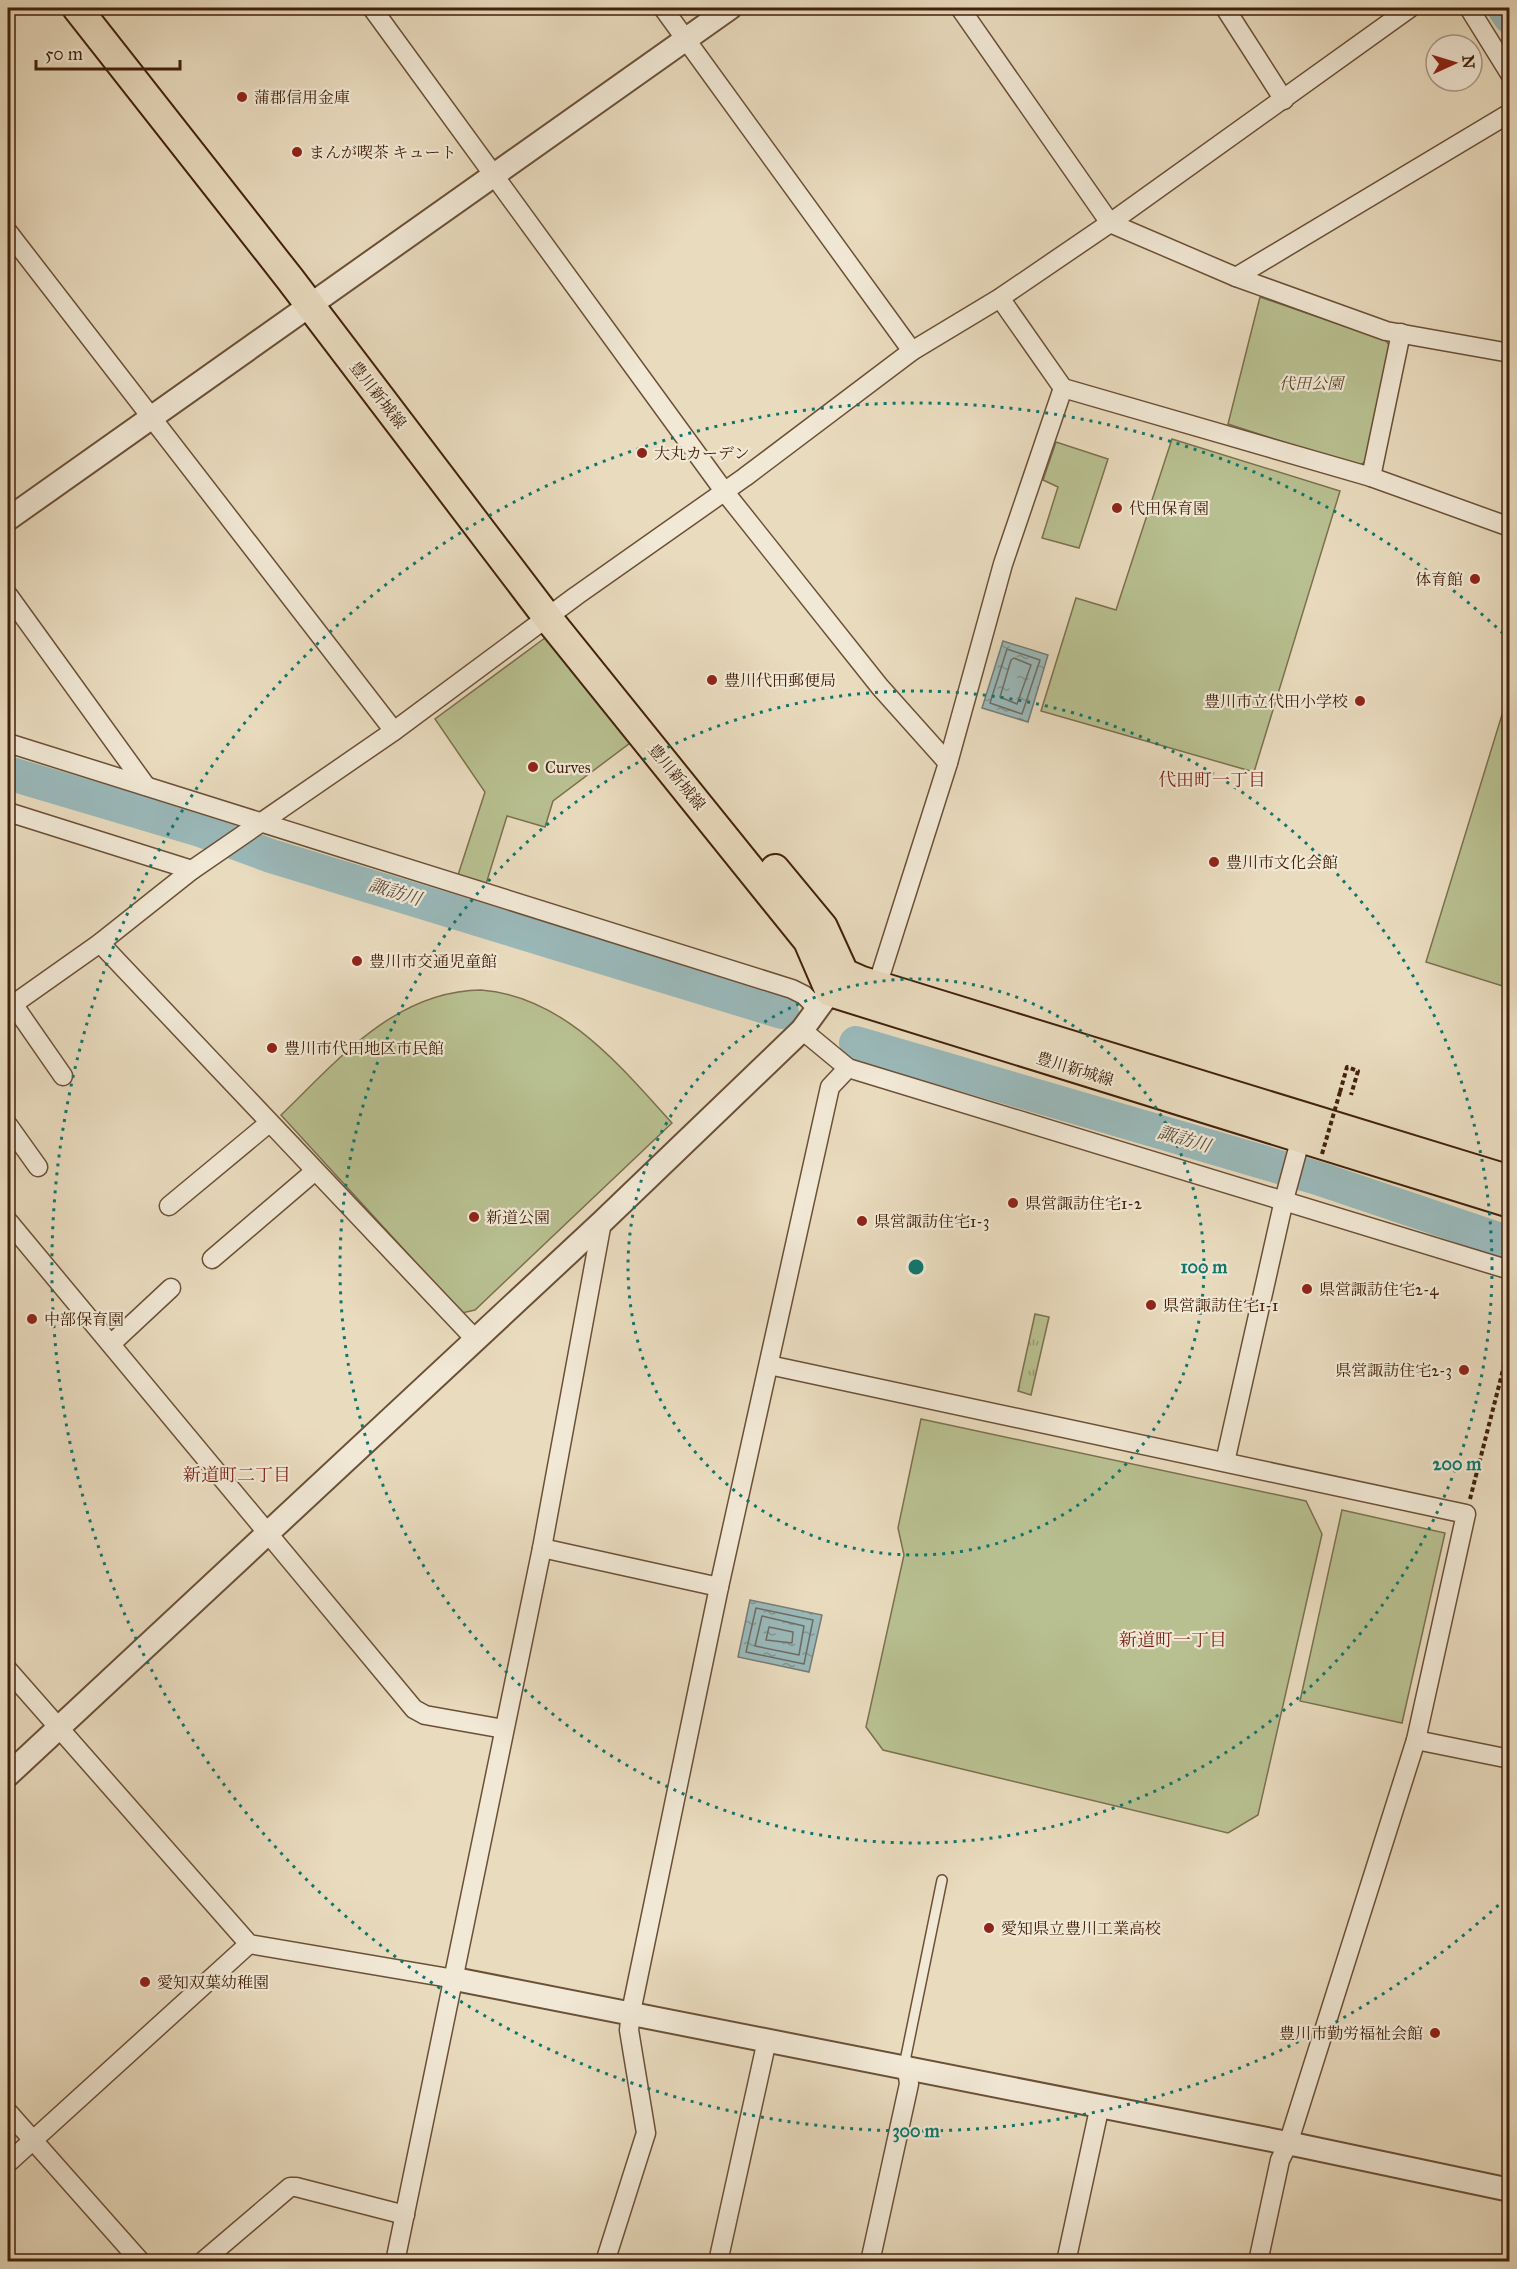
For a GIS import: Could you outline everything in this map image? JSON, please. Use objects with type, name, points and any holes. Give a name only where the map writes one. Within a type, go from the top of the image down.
[{"type":"main road","name":"豊川新城線","points":[[77,8],[316,300]]},
{"type":"main road","name":"豊川新城線","points":[[101,8],[316,300],[555,612],[823,927],[830,991]]},
{"type":"main road","name":"豊川新城線","points":[[830,991],[877,986],[1306,1140],[1509,1180]]},
{"type":"main road","name":"豊川新城線","points":[[830,991],[1509,1203]]},
{"type":"street","points":[[372,8],[724,491],[873,679],[948,763]]},
{"type":"street","points":[[663,8],[912,351]]},
{"type":"street","points":[[8,519],[730,8]]},
{"type":"street","points":[[960,8],[1110,223],[1236,277],[1386,331],[1509,353]]},
{"type":"street","points":[[1226,8],[1284,100]]},
{"type":"street","points":[[63,1076],[10,1006],[100,943],[198,866],[394,731],[912,351],[1000,298],[1110,223],[1410,8]]},
{"type":"street","points":[[1469,8],[1509,74]]},
{"type":"street","points":[[1236,277],[1509,113]]},
{"type":"street","points":[[8,232],[394,731]]},
{"type":"street","points":[[1000,298],[1063,388],[1371,477],[1509,527]]},
{"type":"street","points":[[1371,477],[1401,333]]},
{"type":"street","points":[[877,986],[948,763],[1003,564],[1063,388]]},
{"type":"street","points":[[8,595],[146,786]]},
{"type":"street","points":[[8,742],[262,824],[792,989],[804,995],[830,991]]},
{"type":"street","points":[[8,812],[198,866]]},
{"type":"street","points":[[100,943],[476,1340]]},
{"type":"street","points":[[8,1775],[602,1222],[802,1030],[830,991]]},
{"type":"street","points":[[802,1030],[848,1068],[1286,1193],[1509,1270]]},
{"type":"street","points":[[605,2262],[646,2133],[629,2030],[631,2012],[718,1587],[830,1087],[848,1068]]},
{"type":"street","points":[[169,1206],[269,1123]]},
{"type":"street","points":[[8,1125],[38,1167]]},
{"type":"street","points":[[1225,1462],[1286,1193],[1306,1140]]},
{"type":"street","points":[[212,1259],[315,1171]]},
{"type":"street","points":[[8,1221],[414,1709],[425,1715],[504,1730]]},
{"type":"street","points":[[395,2262],[542,1548],[602,1222]]},
{"type":"street","points":[[111,1344],[171,1288]]},
{"type":"street","points":[[769,1365],[1466,1514],[1416,1740],[1288,2144],[1280,2160],[1258,2262]]},
{"type":"street","points":[[542,1548],[718,1587]]},
{"type":"street","points":[[8,1670],[56,1728],[249,1944],[631,2012],[907,2069],[1100,2105],[1509,2190]]},
{"type":"street","points":[[1416,1740],[1509,1759]]},
{"type":"street","points":[[8,2163],[249,1944]]},
{"type":"street","points":[[718,2262],[767,2040]]},
{"type":"street","points":[[870,2262],[909,2084],[907,2069]]},
{"type":"street","points":[[1066,2262],[1100,2105]]},
{"type":"street","points":[[8,2112],[141,2262]]},
{"type":"street","points":[[202,2262],[290,2187],[405,2215]]},
{"type":"lane","points":[[907,2069],[906,2056],[942,1880]]},
{"type":"path","points":[[1306,1140],[1340,1092],[1347,1067],[1358,1071],[1351,1095]]},
{"type":"path","points":[[1466,1514],[1504,1366],[1509,1324]]},
{"type":"green space","name":"代田公園","points":[[1260,297],[1385,340],[1391,347],[1367,461],[1358,466],[1228,424]]},
{"type":"green space","points":[[1172,439],[1340,491],[1254,772],[1041,711],[1076,598],[1116,610]]},
{"type":"green space","points":[[1056,442],[1108,459],[1079,548],[1042,538],[1058,487],[1043,480]]},
{"type":"green space","name":"Curves","points":[[549,635],[630,743],[553,801],[545,827],[507,816],[486,884],[458,875],[485,792],[435,719]]},
{"type":"green space","points":[[1509,692],[1510,988],[1426,962]]},
{"type":"green space","name":"新道公園","points":[[481,990],[511,995],[539,1005],[564,1020],[611,1057],[672,1123],[475,1310],[462,1313],[281,1115],[324,1072],[370,1032],[395,1015],[421,1002],[450,993]]},
{"type":"green space","points":[[1035,1314],[1049,1317],[1031,1395],[1018,1391]]},
{"type":"green space","points":[[921,1419],[1306,1501],[1322,1534],[1258,1815],[1228,1833],[883,1750],[866,1727],[904,1555],[898,1528]]},
{"type":"green space","points":[[1342,1510],[1445,1533],[1402,1723],[1300,1701]]},
{"type":"water","points":[[1003,641],[1048,655],[1028,722],[982,708]]},
{"type":"water","points":[[750,1600],[822,1615],[809,1672],[738,1657]]},
{"type":"waterway","points":[[1504,8],[1510,17]]},
{"type":"waterway","name":"諏訪川","points":[[8,773],[200,830],[271,856],[782,1012]]},
{"type":"waterway","name":"諏訪川","points":[[856,1043],[1317,1178],[1510,1243]]},
{"type":"place","name":"蒲郡信用金庫","points":[[242,97]]},
{"type":"place","name":"まんが喫茶 キュート","points":[[297,152]]},
{"type":"place","name":"大丸カーデン","points":[[642,453]]},
{"type":"place","name":"代田保育園","points":[[1117,508]]},
{"type":"place","name":"体育館","points":[[1475,579]]},
{"type":"place","name":"豊川代田郵便局","points":[[712,680]]},
{"type":"place","name":"豊川市立代田小学校","points":[[1360,701]]},
{"type":"place","name":"Curves","points":[[533,767]]},
{"type":"place","name":"豊川市文化会館","points":[[1214,862]]},
{"type":"place","name":"豊川市交通児童館","points":[[357,961]]},
{"type":"place","name":"豊川市代田地区市民館","points":[[272,1048]]},
{"type":"place","name":"県営諏訪住宅1-2","points":[[1013,1203]]},
{"type":"place","name":"新道公園","points":[[474,1217]]},
{"type":"place","name":"県営諏訪住宅1-3","points":[[862,1221]]},
{"type":"place","name":"県営諏訪住宅2-4","points":[[1307,1289]]},
{"type":"place","name":"県営諏訪住宅1-1","points":[[1151,1305]]},
{"type":"place","name":"中部保育園","points":[[32,1319]]},
{"type":"place","name":"県営諏訪住宅2-3","points":[[1464,1370]]},
{"type":"place","name":"愛知県立豊川工業高校","points":[[989,1928]]},
{"type":"place","name":"愛知双葉幼稚園","points":[[145,1982]]},
{"type":"place","name":"豊川市勤労福祉会館","points":[[1435,2033]]},
{"type":"district","name":"代田町一丁目","points":[[1212,780]]},
{"type":"district","name":"新道町二丁目","points":[[237,1475]]},
{"type":"district","name":"新道町一丁目","points":[[1173,1640]]}]
